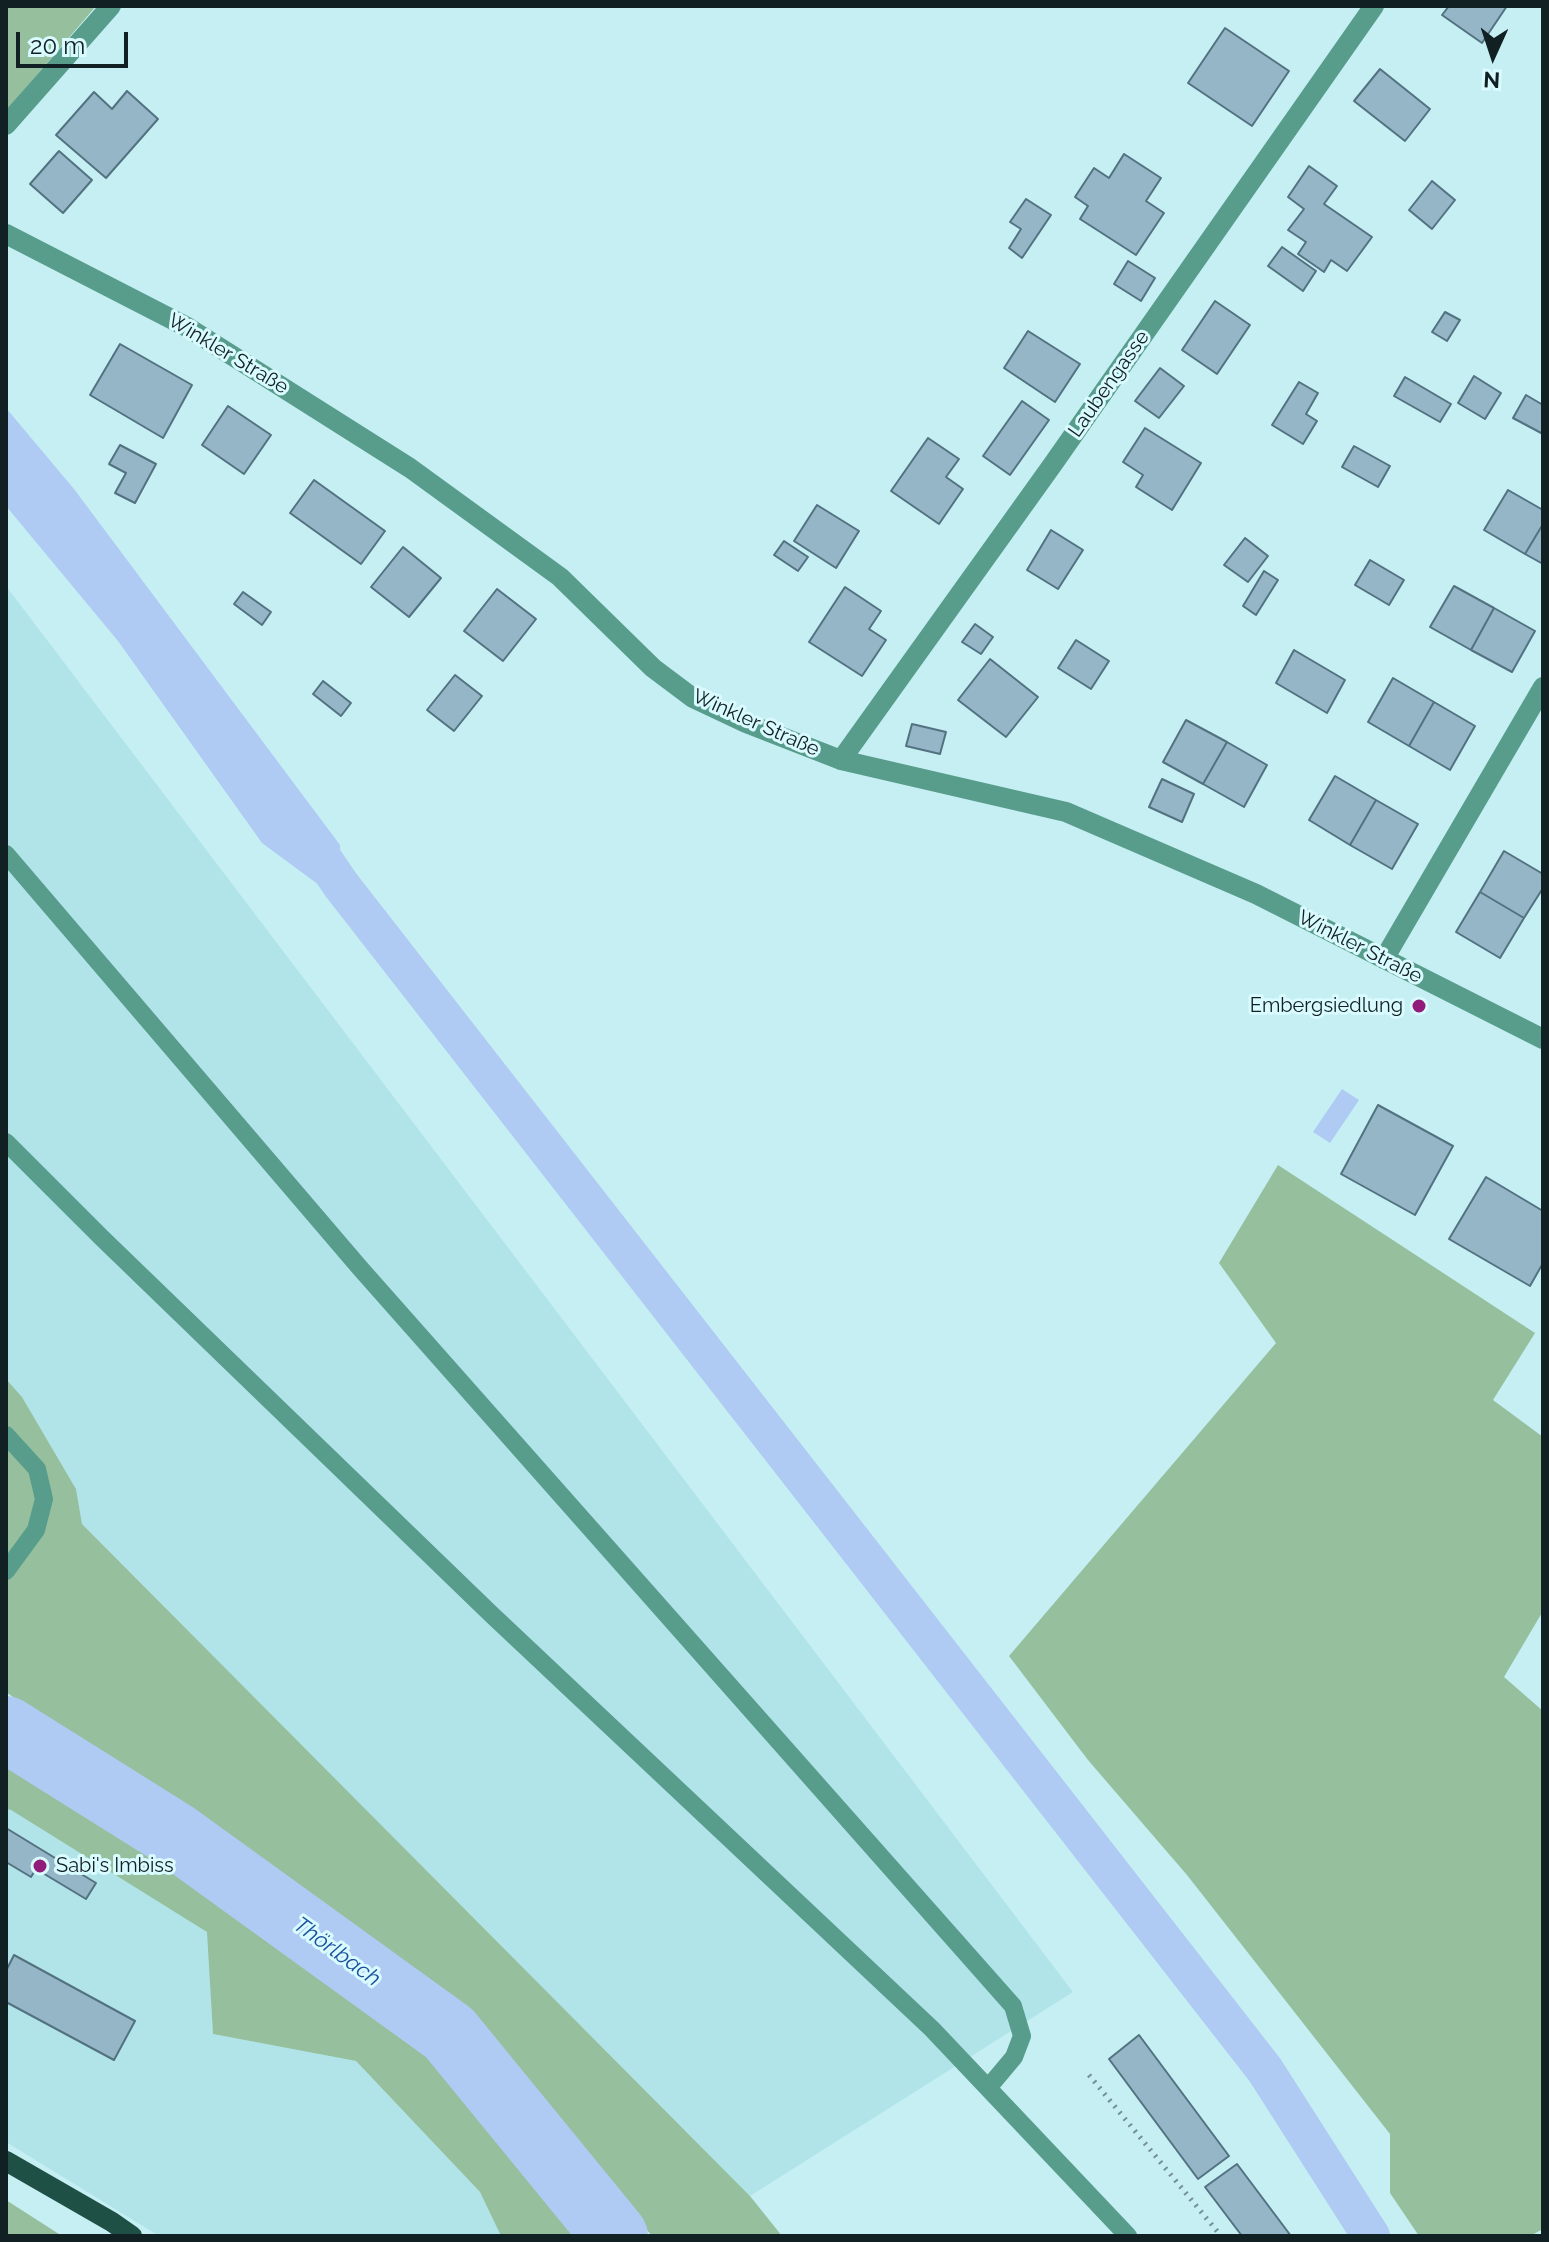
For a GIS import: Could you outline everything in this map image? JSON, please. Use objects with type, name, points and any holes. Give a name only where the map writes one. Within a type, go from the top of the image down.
[{"type":"main road","points":[[6,2161],[132,2236]]},
{"type":"street","points":[[6,125],[111,6]]},
{"type":"street","name":"Laubengasse","points":[[841,760],[1063,451],[1374,6]]},
{"type":"street","name":"Winkler Straße","points":[[6,234],[187,327],[410,468],[560,577],[653,668],[693,698],[746,723],[841,760],[1066,812],[1256,894],[1543,1039]]},
{"type":"street","points":[[1384,959],[1543,687]]},
{"type":"lane","points":[[6,854],[360,1268],[1013,2006],[1022,2036],[1014,2057],[988,2088]]},
{"type":"lane","points":[[6,1142],[468,1592],[932,2029],[1128,2236]]},
{"type":"lane","points":[[6,1435],[37,1469],[44,1499],[36,1530],[6,1571]]},
{"type":"path","points":[[1089,2075],[1221,2236]]},
{"type":"shaded area","points":[[6,408],[74,489],[340,845],[341,885],[319,885],[262,843],[118,641],[6,506]]},
{"type":"shaded area","points":[[6,586],[1073,1992],[750,2196],[82,1524],[76,1489],[22,1397],[6,1379]]},
{"type":"shaded area","points":[[1342,1089],[1359,1100],[1330,1143],[1313,1132]]},
{"type":"shaded area","points":[[6,1809],[208,1932],[213,2034],[356,2061],[480,2192],[501,2236],[159,2236],[6,2142]]},
{"type":"green space","points":[[6,6],[96,6],[6,111]]},
{"type":"green space","points":[[1278,1165],[1535,1333],[1493,1400],[1543,1437],[1543,1611],[1504,1677],[1543,1711],[1543,2229],[1530,2236],[1419,2236],[1390,2193],[1390,2134],[1187,1875],[1088,1760],[1009,1656],[1276,1343],[1219,1263]]},
{"type":"green space","points":[[6,1379],[22,1397],[76,1489],[82,1524],[750,2196],[782,2236],[652,2236],[462,2017],[6,1692]]},
{"type":"green space","points":[[6,1756],[102,1801],[388,2011],[588,2236],[501,2236],[480,2192],[356,2061],[213,2034],[207,1932],[6,1809]]},
{"type":"green space","points":[[6,2200],[62,2236],[6,2236]]},
{"type":"building","points":[[1449,6],[1507,6],[1482,43],[1442,15]]},
{"type":"building","points":[[1225,28],[1289,71],[1252,126],[1188,83]]},
{"type":"building","points":[[1380,69],[1430,109],[1405,141],[1354,101]]},
{"type":"building","points":[[127,91],[158,119],[106,178],[56,135],[94,92],[112,109]]},
{"type":"building","points":[[59,151],[92,180],[63,213],[30,184]]},
{"type":"building","points":[[1124,154],[1161,178],[1146,201],[1164,213],[1136,255],[1080,219],[1088,206],[1075,197],[1094,168],[1109,178]]},
{"type":"building","points":[[1309,166],[1337,186],[1324,204],[1372,237],[1347,271],[1331,260],[1324,272],[1298,254],[1306,242],[1288,230],[1304,209],[1288,197]]},
{"type":"building","points":[[1432,181],[1455,200],[1432,229],[1409,210]]},
{"type":"building","points":[[1026,199],[1051,215],[1022,258],[1009,248],[1021,229],[1010,222]]},
{"type":"building","points":[[1282,247],[1316,271],[1303,291],[1268,266]]},
{"type":"building","points":[[1128,261],[1155,278],[1141,301],[1114,284]]},
{"type":"building","points":[[1215,301],[1250,325],[1217,374],[1182,350]]},
{"type":"building","points":[[1445,312],[1460,320],[1447,341],[1432,332]]},
{"type":"building","points":[[1028,331],[1080,364],[1055,402],[1004,368]]},
{"type":"building","points":[[120,344],[192,385],[163,438],[90,395]]},
{"type":"building","points":[[1160,368],[1184,386],[1159,418],[1135,401]]},
{"type":"building","points":[[1474,376],[1501,393],[1485,419],[1458,403]]},
{"type":"building","points":[[1405,377],[1451,404],[1440,422],[1394,396]]},
{"type":"building","points":[[1299,382],[1318,393],[1306,414],[1317,421],[1303,444],[1272,425]]},
{"type":"building","points":[[1526,395],[1543,405],[1543,434],[1513,418]]},
{"type":"building","points":[[1022,401],[1049,420],[1010,475],[983,456]]},
{"type":"building","points":[[228,406],[271,435],[244,474],[202,445]]},
{"type":"building","points":[[1145,428],[1201,463],[1172,510],[1136,487],[1143,475],[1123,462]]},
{"type":"building","points":[[928,438],[959,459],[946,477],[963,489],[939,524],[891,491]]},
{"type":"building","points":[[120,445],[156,464],[135,503],[115,493],[126,473],[109,464]]},
{"type":"building","points":[[1354,446],[1390,466],[1378,487],[1342,467]]},
{"type":"building","points":[[314,480],[385,531],[361,564],[290,513]]},
{"type":"building","points":[[1508,490],[1543,510],[1543,524],[1525,554],[1484,530]]},
{"type":"building","points":[[817,505],[859,531],[836,568],[794,541]]},
{"type":"building","points":[[1543,524],[1543,564],[1525,554]]},
{"type":"building","points":[[1051,530],[1083,550],[1058,589],[1027,570]]},
{"type":"building","points":[[1245,538],[1268,556],[1248,582],[1224,565]]},
{"type":"building","points":[[784,541],[808,557],[798,571],[774,555]]},
{"type":"building","points":[[403,547],[441,578],[409,617],[371,587]]},
{"type":"building","points":[[1370,560],[1404,580],[1389,605],[1355,585]]},
{"type":"building","points":[[1264,571],[1278,580],[1256,615],[1243,606]]},
{"type":"building","points":[[1454,586],[1494,608],[1471,650],[1430,627]]},
{"type":"building","points":[[845,587],[881,611],[869,629],[886,640],[862,676],[809,642]]},
{"type":"building","points":[[497,589],[536,619],[503,661],[464,631]]},
{"type":"building","points":[[243,592],[271,612],[262,625],[234,604]]},
{"type":"building","points":[[1494,608],[1535,631],[1512,672],[1471,650]]},
{"type":"building","points":[[975,624],[993,637],[981,654],[962,642]]},
{"type":"building","points":[[1076,640],[1109,661],[1091,689],[1058,668]]},
{"type":"building","points":[[1294,650],[1345,680],[1327,713],[1276,683]]},
{"type":"building","points":[[990,659],[1038,697],[1006,737],[958,700]]},
{"type":"building","points":[[455,675],[482,696],[454,731],[427,710]]},
{"type":"building","points":[[1393,678],[1434,702],[1409,746],[1368,722]]},
{"type":"building","points":[[323,681],[351,703],[341,716],[313,694]]},
{"type":"building","points":[[1434,702],[1475,726],[1450,770],[1409,746]]},
{"type":"building","points":[[1186,720],[1227,742],[1203,784],[1163,762]]},
{"type":"building","points":[[912,724],[946,732],[940,754],[906,746]]},
{"type":"building","points":[[1227,742],[1267,765],[1244,807],[1203,784]]},
{"type":"building","points":[[1335,776],[1376,800],[1350,845],[1309,820]]},
{"type":"building","points":[[1162,779],[1194,794],[1182,822],[1149,807]]},
{"type":"building","points":[[1376,800],[1418,824],[1392,869],[1350,845]]},
{"type":"building","points":[[1504,851],[1543,874],[1543,888],[1524,918],[1480,892]]},
{"type":"building","points":[[1480,892],[1524,918],[1500,958],[1456,932]]},
{"type":"building","points":[[1378,1105],[1453,1146],[1415,1215],[1341,1174]]},
{"type":"building","points":[[1486,1177],[1543,1211],[1543,1263],[1530,1286],[1449,1239]]},
{"type":"building","name":"Sabi's Imbiss","points":[[6,1828],[96,1883],[86,1899],[36,1869],[31,1877],[6,1862]]},
{"type":"building","points":[[14,1955],[135,2021],[114,2060],[6,2002],[6,1971]]},
{"type":"building","points":[[1139,2035],[1229,2156],[1198,2179],[1109,2059]]},
{"type":"building","points":[[1237,2164],[1291,2236],[1242,2236],[1205,2187]]},
{"type":"waterway","points":[[311,841],[341,885],[1265,2070],[1371,2236]]},
{"type":"waterway","name":"Thörlbach","points":[[6,1729],[175,1835],[449,2033],[615,2236]]},
{"type":"place","name":"Embergsiedlung","points":[[1419,1006]]},
{"type":"place","name":"Sabi's Imbiss","points":[[40,1866]]}]
